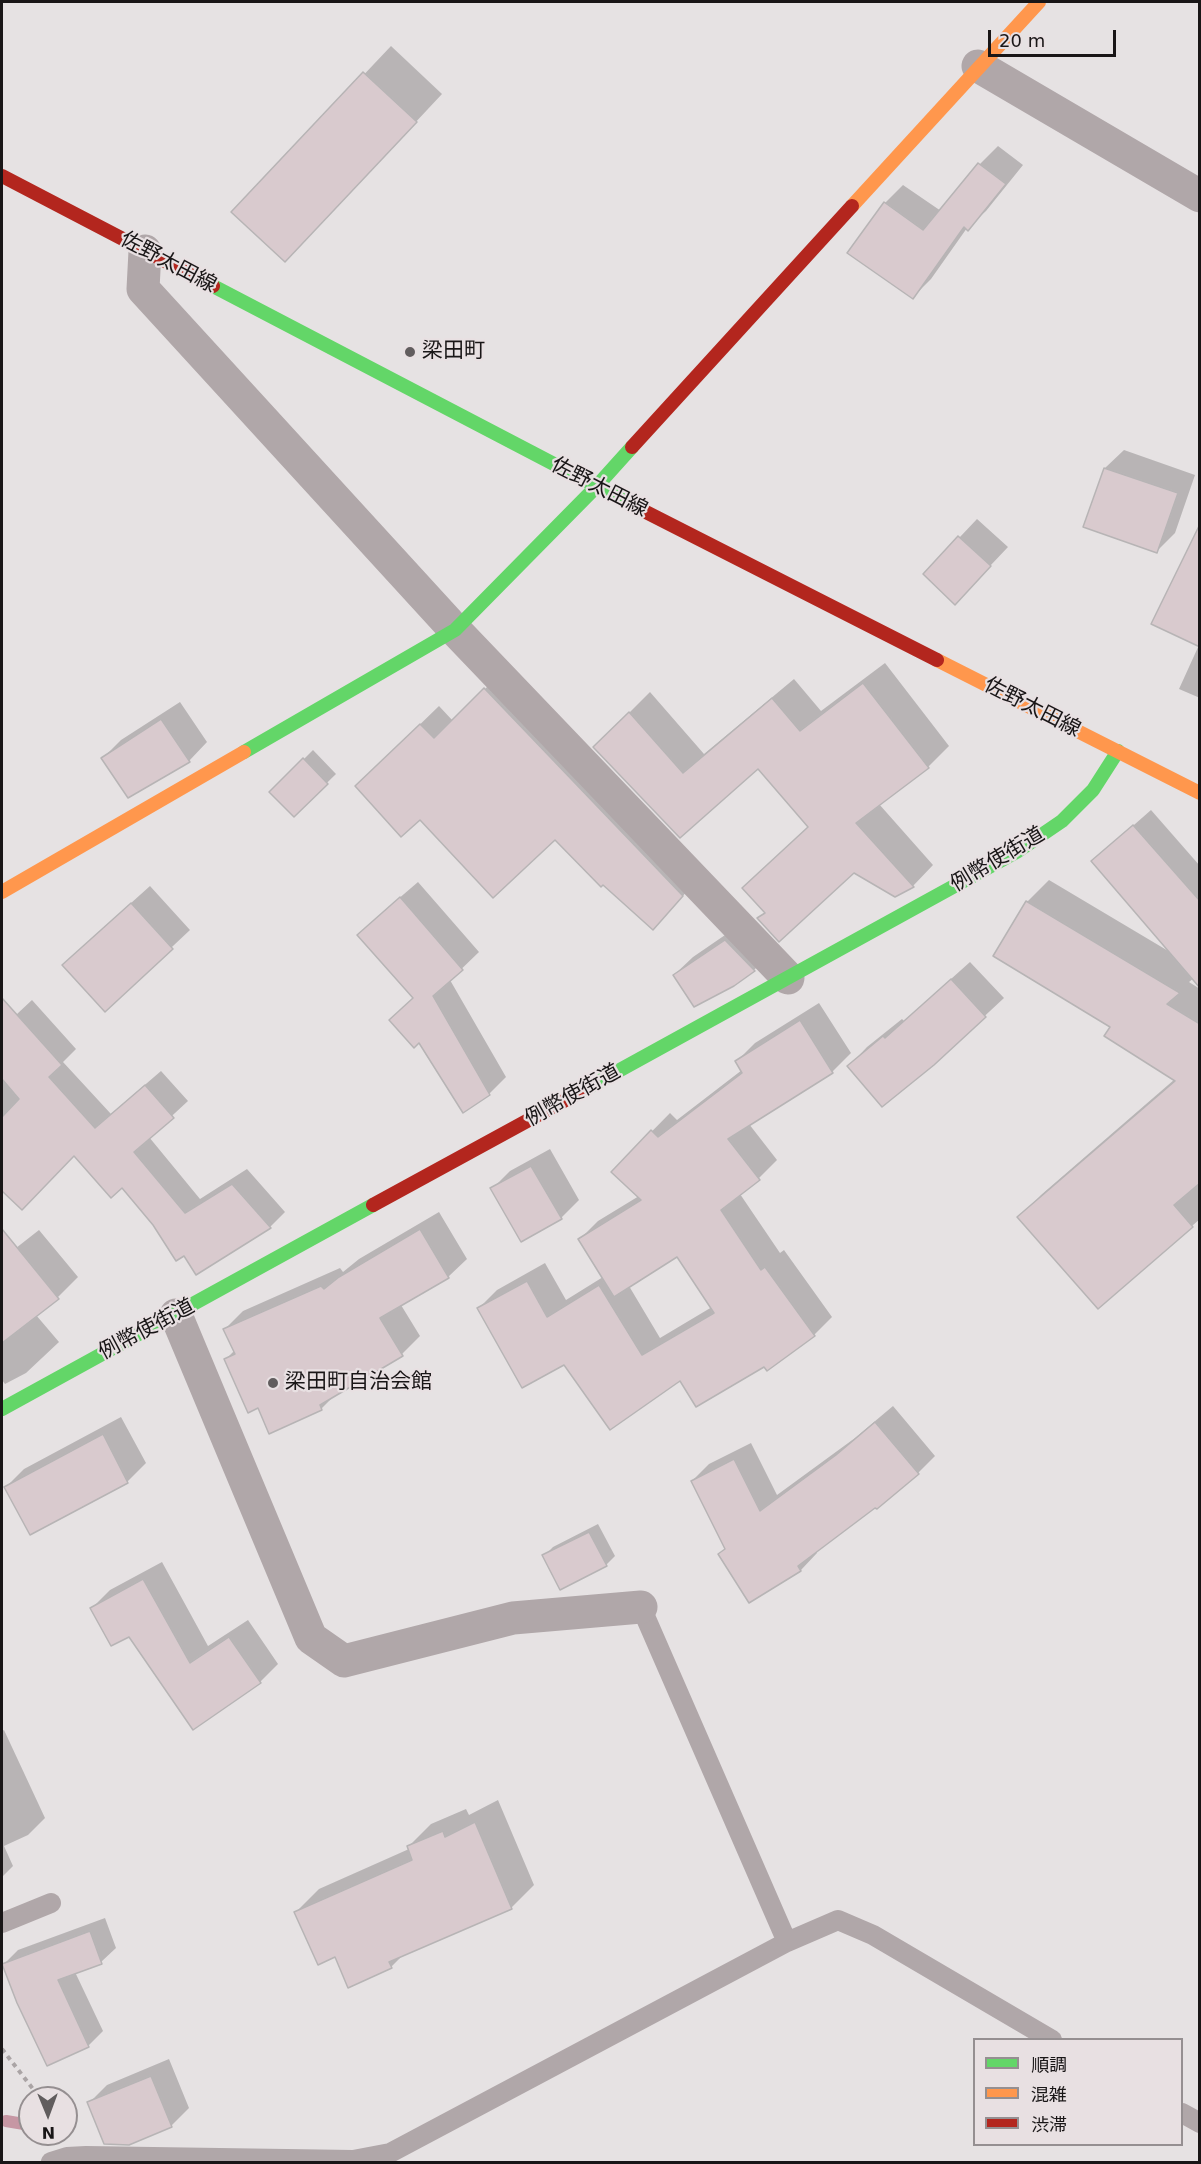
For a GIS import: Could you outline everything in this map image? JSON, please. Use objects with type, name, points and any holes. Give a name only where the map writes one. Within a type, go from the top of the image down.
[{"type":"street","points":[[2,892],[455,630],[596,487],[978,66],[1039,2]]},
{"type":"street","points":[[978,66],[1200,196]]},
{"type":"street","name":"佐野太田線","points":[[2,176],[596,487],[1200,793]]},
{"type":"street","points":[[145,251],[143,289],[455,630],[788,978]]},
{"type":"street","name":"例幣使街道","points":[[2,1409],[1018,851],[1062,820],[1093,790],[1118,751]]},
{"type":"street","points":[[176,1315],[311,1638],[344,1661],[513,1618],[641,1608]]},
{"type":"lane","points":[[641,1608],[787,1942]]},
{"type":"lane","points":[[2,1923],[51,1903]]},
{"type":"lane","points":[[51,2163],[67,2157],[86,2156],[353,2160],[390,2153],[787,1942],[838,1920],[873,1935],[1049,2038]]},
{"type":"lane","points":[[1183,2114],[1200,2123]]},
{"type":"path","points":[[2,2049],[31,2086]]},
{"type":"building","points":[[363,72],[417,122],[285,262],[231,212]]},
{"type":"building","points":[[978,163],[1006,184],[968,231],[964,227],[913,299],[847,253],[884,202],[923,230]]},
{"type":"building","points":[[1104,468],[1178,493],[1157,553],[1083,527]]},
{"type":"building","points":[[1200,524],[1200,647],[1151,624]]},
{"type":"building","points":[[958,536],[991,566],[955,605],[923,574]]},
{"type":"building","points":[[863,683],[929,768],[856,823],[914,887],[895,897],[854,873],[779,942],[757,918],[765,913],[742,888],[808,827],[758,769],[680,838],[593,747],[629,712],[683,773],[772,698],[800,731]]},
{"type":"building","points":[[484,688],[683,896],[653,930],[603,885],[601,887],[555,840],[493,898],[420,820],[401,837],[355,786],[420,724],[434,738]]},
{"type":"building","points":[[161,719],[190,762],[128,798],[101,758]]},
{"type":"building","points":[[303,758],[328,784],[294,817],[269,792]]},
{"type":"building","points":[[1133,825],[1200,901],[1200,988],[1091,861]]},
{"type":"building","points":[[400,897],[463,970],[433,996],[490,1095],[463,1113],[419,1043],[414,1048],[389,1020],[413,998],[357,935]]},
{"type":"building","points":[[1026,901],[1180,993],[1167,1004],[1200,1024],[1200,1183],[1174,1205],[1193,1227],[1098,1309],[1017,1217],[1175,1081],[1104,1036],[1110,1027],[993,956]]},
{"type":"building","points":[[131,903],[173,949],[105,1012],[62,965]]},
{"type":"building","points":[[725,940],[755,971],[734,986],[694,1007],[673,975]]},
{"type":"building","points":[[951,979],[986,1017],[934,1065],[882,1107],[847,1066],[883,1036],[885,1038]]},
{"type":"building","points":[[2,998],[62,1065],[49,1077],[95,1128],[145,1085],[174,1118],[134,1152],[185,1213],[232,1184],[271,1228],[196,1275],[184,1256],[176,1261],[153,1225],[122,1188],[111,1198],[74,1156],[22,1210],[2,1191],[2,1117],[19,1099],[2,1079]]},
{"type":"building","points":[[800,1020],[833,1073],[728,1139],[760,1180],[721,1210],[761,1270],[765,1267],[815,1336],[767,1371],[764,1367],[696,1407],[680,1381],[610,1430],[564,1365],[522,1388],[477,1308],[527,1281],[547,1317],[599,1285],[642,1355],[714,1313],[677,1257],[614,1297],[578,1239],[641,1200],[611,1172],[651,1130],[658,1137],[742,1073],[735,1061]]},
{"type":"building","points":[[531,1166],[562,1219],[521,1242],[490,1188]]},
{"type":"building","points":[[2,1229],[59,1299],[2,1343]]},
{"type":"building","points":[[420,1229],[449,1278],[380,1318],[403,1356],[320,1405],[322,1410],[269,1434],[258,1408],[248,1413],[224,1359],[235,1354],[223,1329],[321,1286],[324,1289],[339,1277]]},
{"type":"building","points":[[875,1422],[919,1474],[877,1509],[875,1508],[798,1566],[801,1571],[749,1603],[718,1554],[725,1549],[691,1481],[734,1459],[760,1511],[836,1455]]},
{"type":"building","points":[[103,1434],[128,1483],[30,1535],[4,1487]]},
{"type":"building","points":[[589,1532],[607,1566],[560,1590],[542,1555]]},
{"type":"building","points":[[143,1579],[190,1663],[229,1637],[261,1683],[193,1730],[129,1637],[111,1646],[90,1608]]},
{"type":"building","points":[[475,1822],[512,1909],[389,1962],[392,1968],[348,1988],[335,1957],[318,1965],[294,1912],[412,1860],[407,1846],[443,1831],[445,1837]]},
{"type":"building","points":[[90,1931],[102,1964],[58,1980],[89,2047],[47,2066],[17,2003],[2,1964]]},
{"type":"building","points":[[151,2076],[172,2127],[129,2145],[104,2144],[87,2102]]},
{"type":"waterway","points":[[6,2121],[18,2123]]},
{"type":"traffic: fast","points":[[213,286],[640,509]]},
{"type":"traffic: fast","points":[[244,752],[455,630],[596,487],[632,447]]},
{"type":"traffic: fast","points":[[580,1092],[1018,851],[1062,821],[1093,790],[1118,751]]},
{"type":"traffic: fast","points":[[2,1409],[373,1205]]},
{"type":"traffic: slow","points":[[852,206],[1039,2]]},
{"type":"traffic: slow","points":[[937,660],[1200,793]]},
{"type":"traffic: slow","points":[[2,892],[244,752]]},
{"type":"traffic: jam","points":[[2,176],[213,286]]},
{"type":"traffic: jam","points":[[632,447],[852,206]]},
{"type":"traffic: jam","points":[[640,509],[937,660]]},
{"type":"traffic: jam","points":[[373,1205],[580,1092]]},
{"type":"place","name":"梁田町","points":[[410,352]]},
{"type":"place","name":"梁田町自治会館","points":[[273,1383]]}]
